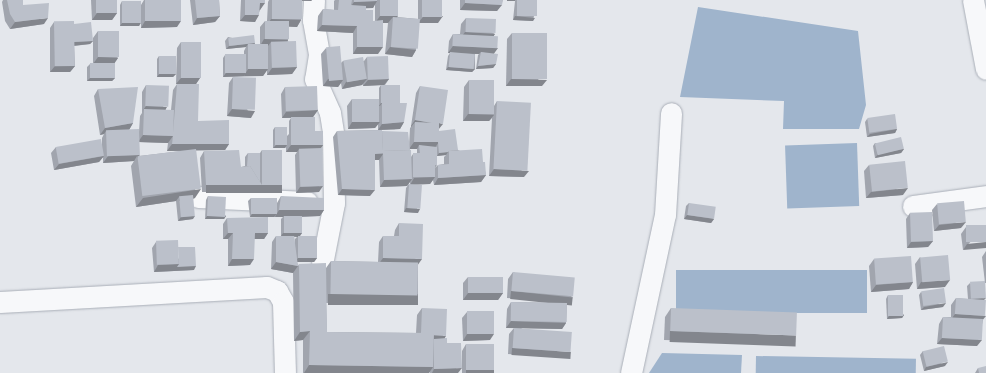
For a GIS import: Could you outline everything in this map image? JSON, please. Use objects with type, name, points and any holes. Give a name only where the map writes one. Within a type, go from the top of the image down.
[{"type":"street","points":[[314,0],[313,20],[319,55],[315,79],[330,113],[334,203],[322,264]]},
{"type":"street","points":[[973,0],[986,69]]},
{"type":"street","points":[[631,373],[665,215],[671,112]]},
{"type":"street","points":[[913,206],[986,196]]},
{"type":"street","points":[[198,197],[334,203]]},
{"type":"street","points":[[0,302],[267,287],[277,291],[283,302],[285,373]]},
{"type":"water","points":[[698,7],[858,31],[866,105],[859,129],[783,129],[784,101],[680,97]]},
{"type":"water","points":[[857,143],[859,206],[787,208],[785,146]]},
{"type":"water","points":[[676,270],[867,270],[867,313],[676,313]]},
{"type":"water","points":[[662,353],[742,355],[741,373],[649,373]]},
{"type":"water","points":[[756,356],[916,359],[916,373],[756,373]]},
{"type":"building","points":[[7,0],[23,0],[23,5],[49,3],[48,18],[15,22],[10,14]]},
{"type":"building","points":[[96,0],[117,0],[117,13],[96,13]]},
{"type":"building","points":[[145,0],[181,0],[181,21],[145,21]]},
{"type":"building","points":[[195,0],[219,0],[220,16],[197,18]]},
{"type":"building","points":[[245,0],[265,0],[265,3],[260,3],[259,15],[245,15]]},
{"type":"building","points":[[272,0],[302,0],[302,19],[272,19]]},
{"type":"building","points":[[339,0],[352,0],[351,5],[366,6],[366,10],[373,10],[373,21],[383,20],[383,47],[357,47],[357,26],[322,25],[323,9],[338,10]]},
{"type":"building","points":[[354,0],[377,0],[377,1],[354,2]]},
{"type":"building","points":[[380,0],[398,0],[398,16],[380,16]]},
{"type":"building","points":[[422,0],[442,0],[442,17],[422,17]]},
{"type":"building","points":[[465,0],[503,0],[502,5],[465,3]]},
{"type":"building","points":[[517,0],[537,0],[537,16],[517,16]]},
{"type":"building","points":[[122,1],[141,1],[141,23],[122,23]]},
{"type":"building","points":[[393,17],[420,19],[418,49],[391,47]]},
{"type":"building","points":[[466,18],[496,19],[495,33],[466,32]]},
{"type":"building","points":[[54,21],[74,21],[75,66],[55,66]]},
{"type":"building","points":[[265,21],[289,21],[289,39],[265,39]]},
{"type":"building","points":[[91,22],[93,41],[74,42],[74,24]]},
{"type":"building","points":[[98,31],[119,31],[119,57],[98,57]]},
{"type":"building","points":[[512,33],[547,33],[547,79],[512,79]]},
{"type":"building","points":[[453,34],[498,36],[497,48],[452,46]]},
{"type":"building","points":[[254,35],[255,43],[229,46],[228,38]]},
{"type":"building","points":[[296,41],[297,67],[272,68],[271,42]]},
{"type":"building","points":[[181,42],[201,42],[201,78],[181,78]]},
{"type":"building","points":[[248,44],[268,44],[268,69],[248,69]]},
{"type":"building","points":[[340,46],[343,80],[329,81],[326,47]]},
{"type":"building","points":[[450,52],[475,54],[474,69],[449,67]]},
{"type":"building","points":[[481,52],[498,54],[496,64],[478,66]]},
{"type":"building","points":[[225,54],[246,54],[246,73],[225,73]]},
{"type":"building","points":[[159,56],[176,56],[176,74],[159,74]]},
{"type":"building","points":[[388,56],[389,79],[368,80],[367,57]]},
{"type":"building","points":[[363,57],[367,79],[347,82],[343,60]]},
{"type":"building","points":[[90,63],[115,63],[115,78],[90,78]]},
{"type":"building","points":[[233,77],[256,78],[255,110],[232,109]]},
{"type":"building","points":[[469,80],[494,80],[494,114],[469,114]]},
{"type":"building","points":[[177,84],[199,84],[198,121],[229,120],[229,144],[172,144],[173,136],[143,135],[144,109],[174,110],[173,133]]},
{"type":"building","points":[[146,85],[169,86],[168,107],[145,106]]},
{"type":"building","points":[[381,85],[400,85],[400,103],[381,103]]},
{"type":"building","points":[[317,86],[318,110],[286,111],[285,87]]},
{"type":"building","points":[[420,86],[448,90],[443,124],[439,123],[439,142],[414,142],[415,122],[432,123],[415,120]]},
{"type":"building","points":[[138,87],[133,123],[105,128],[98,89]]},
{"type":"building","points":[[352,99],[379,99],[379,122],[352,122]]},
{"type":"building","points":[[497,101],[531,103],[527,171],[493,169]]},
{"type":"building","points":[[382,103],[407,103],[404,122],[382,124]]},
{"type":"building","points":[[895,114],[897,129],[869,133],[867,118]]},
{"type":"building","points":[[291,117],[315,117],[315,131],[291,131]]},
{"type":"building","points":[[275,127],[287,127],[287,145],[275,145]]},
{"type":"building","points":[[139,129],[140,155],[107,156],[106,130]]},
{"type":"building","points":[[455,129],[458,150],[439,153],[439,131]]},
{"type":"building","points":[[382,130],[383,151],[411,150],[412,179],[384,180],[383,153],[375,154],[375,190],[342,189],[337,131]]},
{"type":"building","points":[[291,131],[323,131],[323,145],[291,145]]},
{"type":"building","points":[[382,131],[408,132],[410,150],[383,151]]},
{"type":"building","points":[[901,137],[904,149],[878,155],[875,144]]},
{"type":"building","points":[[101,139],[104,156],[59,164],[56,147]]},
{"type":"building","points":[[419,145],[437,147],[437,165],[435,165],[435,153],[420,154]]},
{"type":"building","points":[[322,148],[323,186],[300,187],[299,149]]},
{"type":"building","points":[[196,149],[201,189],[142,196],[137,156]]},
{"type":"building","points":[[482,149],[486,175],[438,178],[438,165],[449,164],[449,151]]},
{"type":"building","points":[[239,150],[241,167],[250,166],[262,185],[206,185],[204,151]]},
{"type":"building","points":[[262,150],[282,150],[282,185],[262,185]]},
{"type":"building","points":[[248,153],[260,153],[260,182],[250,166],[247,166]]},
{"type":"building","points":[[413,153],[435,153],[435,177],[413,177]]},
{"type":"building","points":[[905,161],[908,188],[872,192],[869,165]]},
{"type":"building","points":[[409,184],[422,185],[420,209],[407,208]]},
{"type":"building","points":[[193,195],[195,216],[181,217],[179,196]]},
{"type":"building","points":[[208,196],[226,197],[225,217],[207,216]]},
{"type":"building","points":[[281,196],[324,198],[324,210],[279,210]]},
{"type":"building","points":[[251,198],[277,198],[277,214],[251,214]]},
{"type":"building","points":[[964,201],[966,222],[939,224],[937,203]]},
{"type":"building","points":[[689,203],[716,207],[714,219],[687,215]]},
{"type":"building","points":[[932,212],[933,241],[911,242],[910,213]]},
{"type":"building","points":[[284,216],[302,216],[302,233],[284,233]]},
{"type":"building","points":[[268,217],[268,233],[255,233],[254,259],[232,259],[233,233],[228,233],[227,218]]},
{"type":"building","points":[[399,223],[423,224],[422,259],[383,258],[383,236],[399,236]]},
{"type":"building","points":[[966,225],[986,225],[986,242],[966,242]]},
{"type":"building","points":[[276,236],[294,236],[298,266],[276,262]]},
{"type":"building","points":[[298,236],[317,236],[317,258],[298,258]]},
{"type":"building","points":[[178,240],[179,264],[157,265],[156,241]]},
{"type":"building","points":[[178,247],[195,247],[196,266],[177,267],[179,264]]},
{"type":"building","points":[[948,255],[950,280],[922,282],[920,257]]},
{"type":"building","points":[[911,256],[913,282],[876,285],[874,259]]},
{"type":"building","points":[[331,261],[418,263],[417,296],[330,294]]},
{"type":"building","points":[[326,263],[327,332],[434,333],[433,367],[309,365],[310,331],[300,332],[299,264]]},
{"type":"building","points":[[513,272],[575,277],[573,296],[511,291]]},
{"type":"building","points":[[468,277],[503,277],[503,293],[468,293]]},
{"type":"building","points":[[985,281],[986,298],[971,299],[970,282]]},
{"type":"building","points":[[944,288],[946,303],[923,306],[921,291]]},
{"type":"building","points":[[888,295],[903,295],[903,316],[888,316]]},
{"type":"building","points":[[956,298],[986,300],[985,316],[955,314]]},
{"type":"building","points":[[511,302],[567,303],[567,322],[511,321]]},
{"type":"building","points":[[422,308],[447,309],[446,336],[434,335],[434,333],[421,333]]},
{"type":"building","points":[[671,308],[797,312],[796,335],[670,331]]},
{"type":"building","points":[[467,311],[494,311],[494,334],[467,334]]},
{"type":"building","points":[[943,317],[983,319],[982,340],[942,338]]},
{"type":"building","points":[[514,328],[572,332],[570,352],[513,348]]},
{"type":"building","points":[[447,338],[447,343],[461,343],[462,368],[434,369],[434,339]]},
{"type":"building","points":[[466,344],[494,344],[494,370],[466,370]]},
{"type":"building","points":[[944,346],[948,362],[927,367],[923,351]]},
{"type":"building","points":[[986,366],[986,373],[979,373],[978,368]]}]
